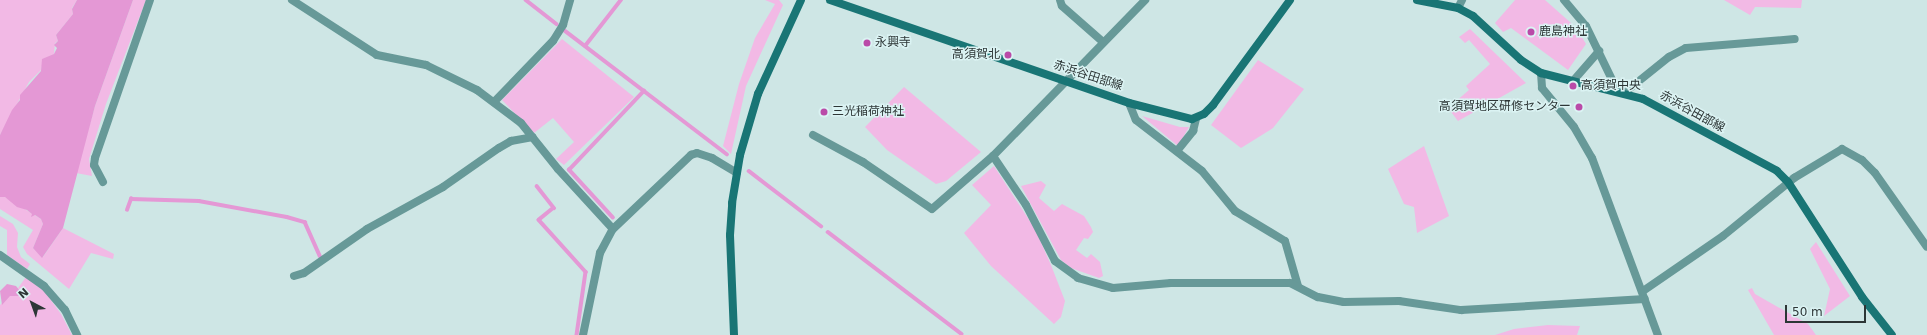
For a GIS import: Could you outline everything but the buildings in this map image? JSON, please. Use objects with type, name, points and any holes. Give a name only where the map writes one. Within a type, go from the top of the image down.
[{"type":"main road","points":[[734,335],[730,235],[737,173],[758,94],[801,0]]},
{"type":"main road","name":"赤浜谷田部線","points":[[830,0],[1129,103],[1177,117],[1196,119]]},
{"type":"main road","points":[[1196,119],[1213,105],[1290,0]]},
{"type":"main road","name":"赤浜谷田部線","points":[[1417,0],[1460,4],[1488,28],[1521,60],[1541,73],[1621,92],[1668,111],[1777,171],[1788,182],[1862,297],[1892,335]]},
{"type":"street","points":[[103,182],[94,165],[95,158],[150,0]]},
{"type":"street","points":[[292,0],[377,55],[426,65],[477,90],[494,102],[521,123],[558,169],[613,229]]},
{"type":"street","points":[[494,102],[553,41],[563,25],[570,0]]},
{"type":"street","points":[[1060,0],[1062,6],[1102,42]]},
{"type":"street","points":[[813,136],[863,162],[932,209],[993,156],[1102,42],[1141,7],[1145,0]]},
{"type":"street","points":[[1564,0],[1586,26],[1621,92],[1669,57],[1686,48],[1795,39]]},
{"type":"street","points":[[1573,81],[1599,51]]},
{"type":"street","points":[[1541,73],[1542,88],[1574,127],[1592,158],[1658,335]]},
{"type":"street","points":[[1129,103],[1136,120],[1202,171],[1244,219],[1285,241],[1298,286]]},
{"type":"street","points":[[1177,151],[1193,131],[1196,119]]},
{"type":"street","points":[[294,276],[304,272],[367,229],[443,187],[511,141],[533,137]]},
{"type":"street","points":[[993,156],[1026,204],[1055,261],[1078,278],[1113,288],[1171,283],[1290,283],[1318,297],[1344,302],[1399,301],[1461,310],[1644,295],[1723,236],[1788,182],[1836,152],[1845,149],[1862,160],[1875,173],[1927,247]]},
{"type":"street","points":[[583,335],[600,253],[613,229],[691,155],[698,153],[712,158],[737,173]]},
{"type":"street","points":[[0,255],[44,286],[65,310],[77,335]]},
{"type":"shaded area","points":[[0,0],[77,0],[72,8],[73,14],[56,35],[58,41],[55,43],[54,54],[43,61],[41,70],[29,82],[0,135]]},
{"type":"shaded area","points":[[77,0],[133,0],[95,106],[63,228],[42,258],[33,248],[43,224],[41,219],[35,215],[31,217],[32,214],[27,210],[17,207],[5,197],[0,197],[0,135],[12,110],[20,100],[20,95],[41,71],[42,59],[54,54],[57,48],[54,45],[58,41],[56,35],[73,14],[72,9]]},
{"type":"shaded area","points":[[133,0],[146,0],[106,104],[89,159],[92,176],[76,173],[95,106]]},
{"type":"shaded area","points":[[765,0],[779,0],[783,5],[746,86],[731,154],[723,146],[739,84],[755,38],[775,4]]},
{"type":"shaded area","points":[[1515,0],[1545,0],[1571,23],[1586,44],[1568,70],[1511,28],[1503,32],[1495,23]]},
{"type":"shaded area","points":[[1724,0],[1802,0],[1801,8],[1755,7],[1750,15]]},
{"type":"shaded area","points":[[1470,29],[1526,83],[1458,121],[1448,108],[1469,90],[1466,86],[1490,64],[1469,40],[1465,43],[1459,37]]},
{"type":"shaded area","points":[[562,39],[634,97],[564,165],[556,159],[574,142],[553,118],[534,133],[502,100]]},
{"type":"shaded area","points":[[1258,60],[1304,89],[1273,128],[1241,148],[1211,125]]},
{"type":"shaded area","points":[[904,87],[981,152],[946,181],[936,184],[887,150],[865,127]]},
{"type":"shaded area","points":[[1142,116],[1180,127],[1189,127],[1178,146]]},
{"type":"shaded area","points":[[1424,146],[1449,216],[1417,233],[1414,207],[1404,204],[1388,169]]},
{"type":"shaded area","points":[[994,166],[1035,229],[1065,301],[1061,317],[1054,324],[991,266],[964,233],[991,205],[972,185]]},
{"type":"shaded area","points":[[1041,181],[1046,185],[1039,198],[1054,211],[1062,204],[1084,216],[1093,232],[1088,239],[1084,238],[1076,250],[1087,258],[1091,254],[1100,262],[1103,276],[1099,278],[1071,268],[1061,260],[1021,186]]},
{"type":"shaded area","points":[[0,197],[5,197],[41,219],[43,224],[33,248],[43,257],[63,228],[114,254],[113,259],[91,253],[69,289],[27,254],[23,247],[33,230],[0,209]]},
{"type":"shaded area","points":[[0,216],[13,224],[18,233],[17,247],[21,257],[30,264],[27,269],[7,255],[7,230],[0,226]]},
{"type":"shaded area","points":[[1816,242],[1850,296],[1824,316],[1830,289],[1810,249]]},
{"type":"shaded area","points":[[26,277],[45,292],[61,314],[72,335],[0,335],[0,305],[10,295],[23,296],[18,288]]},
{"type":"shaded area","points":[[7,284],[16,286],[24,296],[10,296],[2,305],[0,291]]},
{"type":"shaded area","points":[[1752,288],[1755,294],[1808,324],[1816,335],[1774,335],[1748,290]]},
{"type":"shaded area","points":[[1548,325],[1580,326],[1577,335],[1495,335],[1514,329]]},
{"type":"waterway","points":[[526,0],[557,24]]},
{"type":"waterway","points":[[585,46],[621,0]]},
{"type":"waterway","points":[[564,30],[727,154]]},
{"type":"waterway","points":[[613,218],[569,170],[644,91]]},
{"type":"waterway","points":[[749,171],[821,226]]},
{"type":"waterway","points":[[537,186],[554,208],[539,220],[586,272],[577,335]]},
{"type":"waterway","points":[[127,210],[131,199],[199,201],[287,217],[305,222],[320,256]]},
{"type":"waterway","points":[[828,232],[962,334]]},
{"type":"place","name":"鹿島神社","points":[[1531,32]]},
{"type":"place","name":"永興寺","points":[[867,43]]},
{"type":"place","name":"高須賀北","points":[[1008,55]]},
{"type":"place","name":"高須賀中央","points":[[1573,86]]},
{"type":"place","name":"高須賀地区研修センター","points":[[1579,107]]},
{"type":"place","name":"三光稲荷神社","points":[[824,112]]}]
